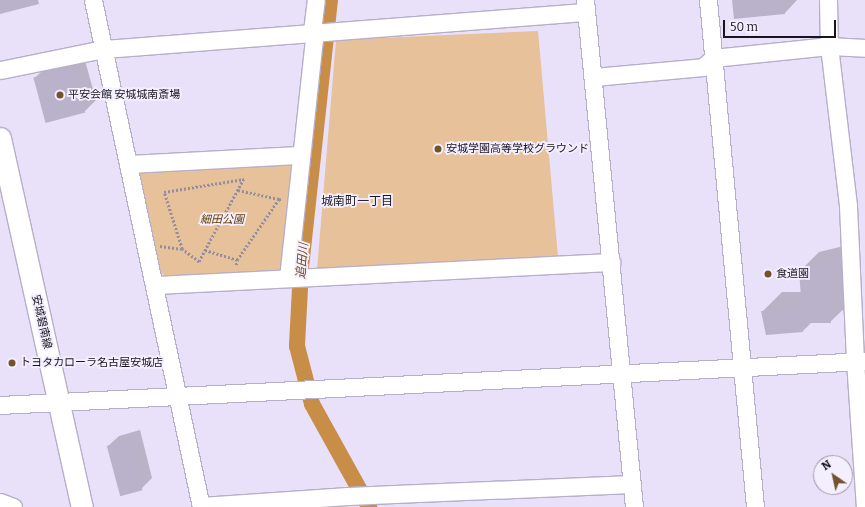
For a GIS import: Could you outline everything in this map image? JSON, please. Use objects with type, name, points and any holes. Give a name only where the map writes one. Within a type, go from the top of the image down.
[{"type":"main road","name":"安城碧南線","points":[[0,138],[82,507]]},
{"type":"street","points":[[93,0],[102,49],[179,396],[201,507],[632,484]]},
{"type":"street","points":[[297,278],[296,204],[300,155],[303,148],[314,40],[321,31],[316,0]]},
{"type":"street","points":[[708,0],[755,507]]},
{"type":"street","points":[[828,0],[829,46],[848,206],[860,361],[865,507]]},
{"type":"street","points":[[0,70],[102,49],[321,31],[586,6],[634,507]]},
{"type":"street","points":[[594,78],[702,68],[714,58],[829,46],[865,48]]},
{"type":"street","points":[[128,164],[300,155]]},
{"type":"street","points":[[155,285],[611,262]]},
{"type":"street","points":[[0,405],[622,371],[860,361]]},
{"type":"street","points":[[0,502],[13,507]]},
{"type":"path","points":[[146,245],[182,249],[199,262],[244,179],[164,192],[182,249]]},
{"type":"path","points":[[238,190],[296,204]]},
{"type":"path","points":[[205,250],[237,260],[279,199]]},
{"type":"green space","name":"安城学園高等学校グラウンド","points":[[538,31],[558,257],[317,270],[336,40]]},
{"type":"green space","name":"細田公園","points":[[290,161],[295,168],[285,268],[280,273],[167,277],[160,272],[138,175],[146,168]]},
{"type":"building","points":[[0,0],[38,0],[39,4],[0,14]]},
{"type":"building","points":[[732,0],[783,0],[785,14],[734,19]]},
{"type":"building","name":"平安会館 安城城南斎場","points":[[73,67],[85,112],[46,123],[33,78]]},
{"type":"building","points":[[829,263],[831,323],[801,323],[803,332],[766,335],[761,311],[802,310],[799,271]]},
{"type":"building","points":[[129,440],[142,490],[120,496],[107,446]]},
{"type":"waterway","name":"追田川","points":[[330,0],[301,269],[297,346],[312,404],[369,507]]},
{"type":"place","name":"平安会館 安城城南斎場","points":[[60,95]]},
{"type":"place","name":"安城学園高等学校グラウンド","points":[[438,149]]},
{"type":"place","name":"食道園","points":[[768,274]]},
{"type":"place","name":"トヨタカローラ名古屋安城店","points":[[12,363]]},
{"type":"district","name":"城南町一丁目","points":[[357,202]]}]
